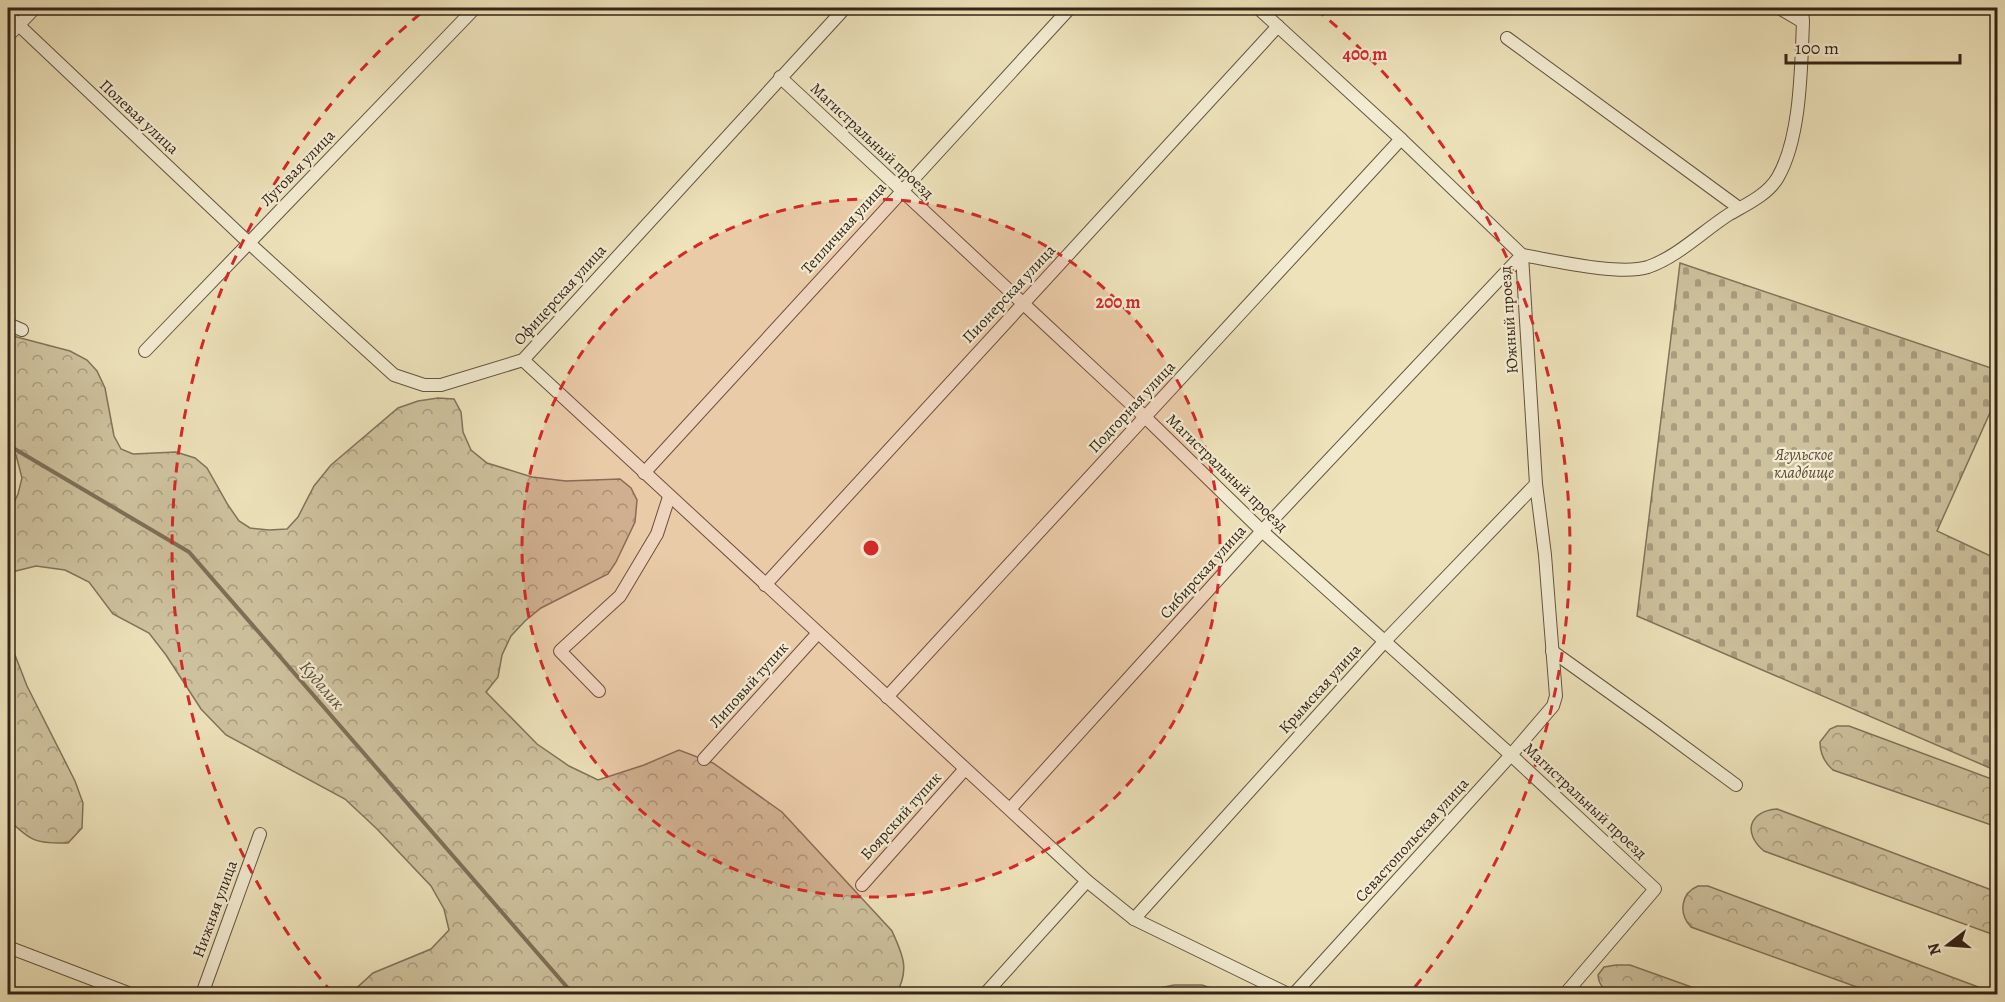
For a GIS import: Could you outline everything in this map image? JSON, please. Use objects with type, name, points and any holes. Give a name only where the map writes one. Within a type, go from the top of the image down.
[{"type":"street","points":[[8,36],[35,8]]},
{"type":"street","name":"Луговая улица","points":[[145,351],[475,8]]},
{"type":"street","name":"Офицерская улица","points":[[249,243],[394,375],[424,385],[441,385],[523,360],[844,8]]},
{"type":"street","name":"Тепличная улица","points":[[644,473],[900,190],[1070,8]]},
{"type":"street","name":"Южный проезд","points":[[1258,8],[1401,139],[1522,255],[1536,484],[1545,555],[1556,696],[1553,706]]},
{"type":"street","points":[[1779,8],[1803,22]]},
{"type":"street","points":[[1522,255],[1587,266],[1622,269],[1647,267],[1669,256],[1772,186],[1784,166],[1792,139],[1800,85],[1803,8]]},
{"type":"street","name":"Полевая улица","points":[[8,15],[249,243]]},
{"type":"street","name":"Пионерская улица","points":[[765,585],[1278,26]]},
{"type":"street","points":[[1507,38],[1740,208]]},
{"type":"street","name":"Магистральный проезд","points":[[780,77],[1145,417],[1262,531],[1511,755],[1655,889],[1565,994]]},
{"type":"street","name":"Подгорная улица","points":[[887,697],[1401,139]]},
{"type":"street","name":"Сибирская улица","points":[[1010,809],[1262,531],[1522,255]]},
{"type":"street","points":[[8,324],[22,330]]},
{"type":"street","points":[[523,360],[669,498],[1087,881],[1134,919],[1288,994]]},
{"type":"street","name":"Крымская улица","points":[[1134,919],[1385,641],[1536,484]]},
{"type":"street","points":[[599,691],[560,651],[620,596],[657,534],[669,498]]},
{"type":"street","name":"Липовый тупик","points":[[704,759],[818,633]]},
{"type":"street","points":[[1552,651],[1736,785]]},
{"type":"street","name":"Севастопольская улица","points":[[1294,994],[1553,706]]},
{"type":"street","name":"Боярский тупик","points":[[862,885],[965,770]]},
{"type":"street","name":"Нижняя улица","points":[[201,994],[260,834]]},
{"type":"street","points":[[985,994],[1087,881]]},
{"type":"street","points":[[8,947],[131,994]]},
{"type":"green space","name":"Ягульское кладбище","points":[[1680,263],[1997,370],[1997,397],[1937,531],[1997,559],[1997,771],[1637,616]]},
{"type":"green space","points":[[8,336],[70,351],[87,360],[97,371],[105,388],[114,436],[121,449],[133,454],[176,452],[195,458],[207,468],[239,521],[250,528],[287,529],[298,517],[314,486],[331,465],[398,408],[418,401],[438,398],[454,399],[461,412],[463,432],[471,450],[487,463],[532,477],[566,481],[620,479],[631,488],[637,500],[635,522],[616,562],[608,574],[541,608],[525,621],[511,636],[502,655],[498,677],[486,692],[537,744],[569,766],[598,780],[644,765],[679,750],[713,763],[782,812],[892,931],[904,970],[896,994],[350,994],[373,973],[431,949],[449,930],[444,909],[431,886],[345,799],[226,735],[201,709],[149,633],[113,614],[89,582],[65,570],[36,566],[12,572],[8,576],[8,515],[18,494],[22,478],[16,455],[8,448]]},
{"type":"green space","points":[[8,637],[27,686],[75,781],[83,803],[82,828],[68,843],[34,840],[8,819]]},
{"type":"green space","points":[[1837,726],[1849,726],[1997,781],[1997,827],[1833,770],[1824,758],[1820,742],[1830,729]]},
{"type":"green space","points":[[1777,809],[1997,892],[1997,936],[1764,851],[1753,838],[1752,824],[1760,814]]},
{"type":"green space","points":[[1698,886],[1708,886],[1997,994],[1876,994],[1691,927],[1684,916],[1683,904],[1688,893]]},
{"type":"green space","points":[[1630,965],[1711,994],[1612,994],[1602,986],[1598,975],[1604,967]]},
{"type":"green space","points":[[1174,985],[1202,985],[1229,994],[1130,994]]},
{"type":"waterway","name":"Кудалик","points":[[8,445],[189,552],[573,994]]}]
